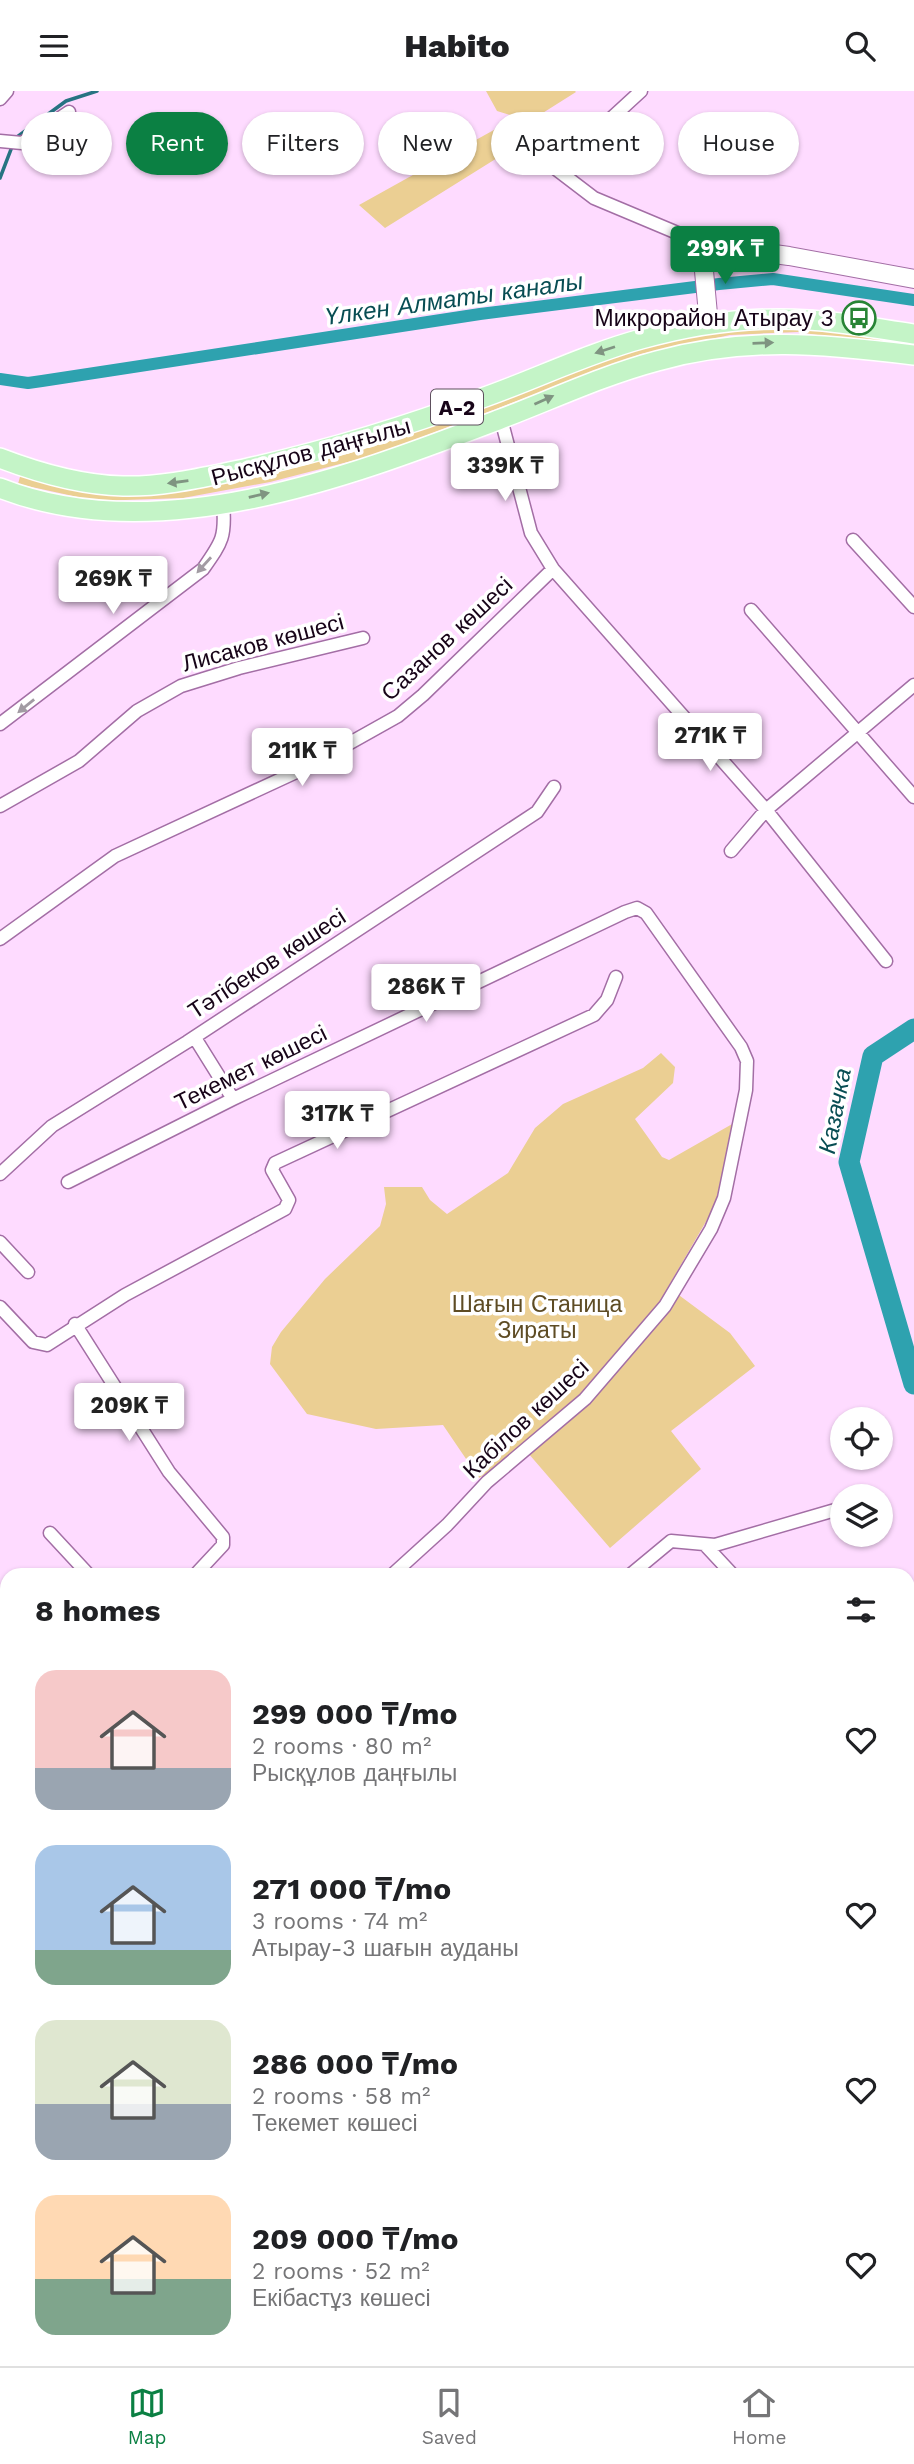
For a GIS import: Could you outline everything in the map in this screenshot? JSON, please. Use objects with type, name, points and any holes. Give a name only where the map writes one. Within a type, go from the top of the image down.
[{"type":"main road","name":"Рысқұлов даңғылы","points":[[0,458],[63,478],[95,484],[133,485],[193,480],[341,445],[484,398],[600,352],[709,316],[809,320],[914,334]]},
{"type":"main road","name":"Рысқұлов даңғылы","points":[[0,488],[46,503],[110,513],[159,512],[223,503],[315,482],[413,451],[501,419],[570,389],[659,360],[758,342],[826,344],[914,355]]},
{"type":"street","points":[[0,99],[8,91]]},
{"type":"street","points":[[642,91],[556,169],[594,198],[706,245],[789,255],[914,279]]},
{"type":"street","points":[[3,141],[21,143]]},
{"type":"street","points":[[706,245],[704,271],[709,316]]},
{"type":"street","points":[[501,419],[531,533],[553,569],[766,810],[886,961]]},
{"type":"street","points":[[0,724],[203,569],[222,543],[225,532],[223,503]]},
{"type":"street","points":[[853,540],[914,607]]},
{"type":"street","name":"Сазанов көшесі","points":[[0,939],[115,856],[306,767],[398,716],[553,569]]},
{"type":"street","points":[[751,610],[914,797]]},
{"type":"street","name":"Лисаков көшесі","points":[[0,806],[79,761],[137,711],[181,686],[239,668],[363,638]]},
{"type":"street","points":[[731,851],[766,810],[914,685]]},
{"type":"street","name":"Тәтібеков көшесі","points":[[0,1174],[52,1126],[195,1038],[537,812],[554,787]]},
{"type":"street","name":"Текемет көшесі","points":[[68,1182],[233,1099],[637,908],[646,913],[741,1047]]},
{"type":"street","points":[[0,1307],[33,1342],[42,1346],[75,1324],[285,1209],[289,1200],[272,1170],[275,1163],[594,1015],[607,1000],[616,978]]},
{"type":"street","points":[[195,1038],[233,1099]]},
{"type":"street","name":"Кабілов көшесі","points":[[400,1568],[447,1525],[487,1482],[585,1399],[665,1306],[711,1229],[724,1198],[746,1090],[747,1061],[741,1047]]},
{"type":"street","points":[[0,1242],[28,1272]]},
{"type":"street","points":[[75,1324],[169,1472],[223,1537],[223,1545],[202,1568]]},
{"type":"street","points":[[638,1568],[671,1541],[688,1541],[706,1546],[830,1511]]},
{"type":"street","points":[[50,1533],[80,1568]]},
{"type":"street","points":[[706,1546],[726,1568]]},
{"type":"green space","points":[[486,91],[576,92],[544,112],[497,111]]},
{"type":"green space","points":[[491,132],[491,162],[477,170],[477,139]]},
{"type":"green space","points":[[413,175],[470,175],[385,228],[359,205]]},
{"type":"green space","points":[[800,324],[914,341],[914,350],[798,332],[730,335],[641,354],[375,455],[270,482],[183,498],[96,501],[18,484],[21,473],[178,488],[637,345],[729,327]]},
{"type":"green space","name":"Шағын Станица Зираты","points":[[661,1053],[675,1067],[673,1083],[635,1119],[662,1157],[669,1160],[734,1123],[715,1206],[668,1287],[730,1333],[755,1366],[671,1431],[701,1469],[610,1548],[528,1453],[521,1451],[479,1478],[443,1425],[376,1429],[307,1414],[270,1364],[272,1347],[281,1332],[325,1279],[380,1226],[386,1204],[384,1187],[422,1187],[430,1200],[447,1214],[508,1173],[535,1128],[563,1104],[643,1068]]},
{"type":"waterway","points":[[17,137],[66,101],[97,91]]},
{"type":"waterway","points":[[0,178],[13,144]]},
{"type":"waterway","name":"Үлкен Алматы каналы","points":[[0,379],[28,383],[480,314],[773,279],[914,300]]},
{"type":"waterway","name":"Казачка","points":[[914,1029],[873,1056],[849,1162],[914,1384]]},
{"type":"place","name":"Микрорайон Атырау 3","points":[[859,318]]}]
